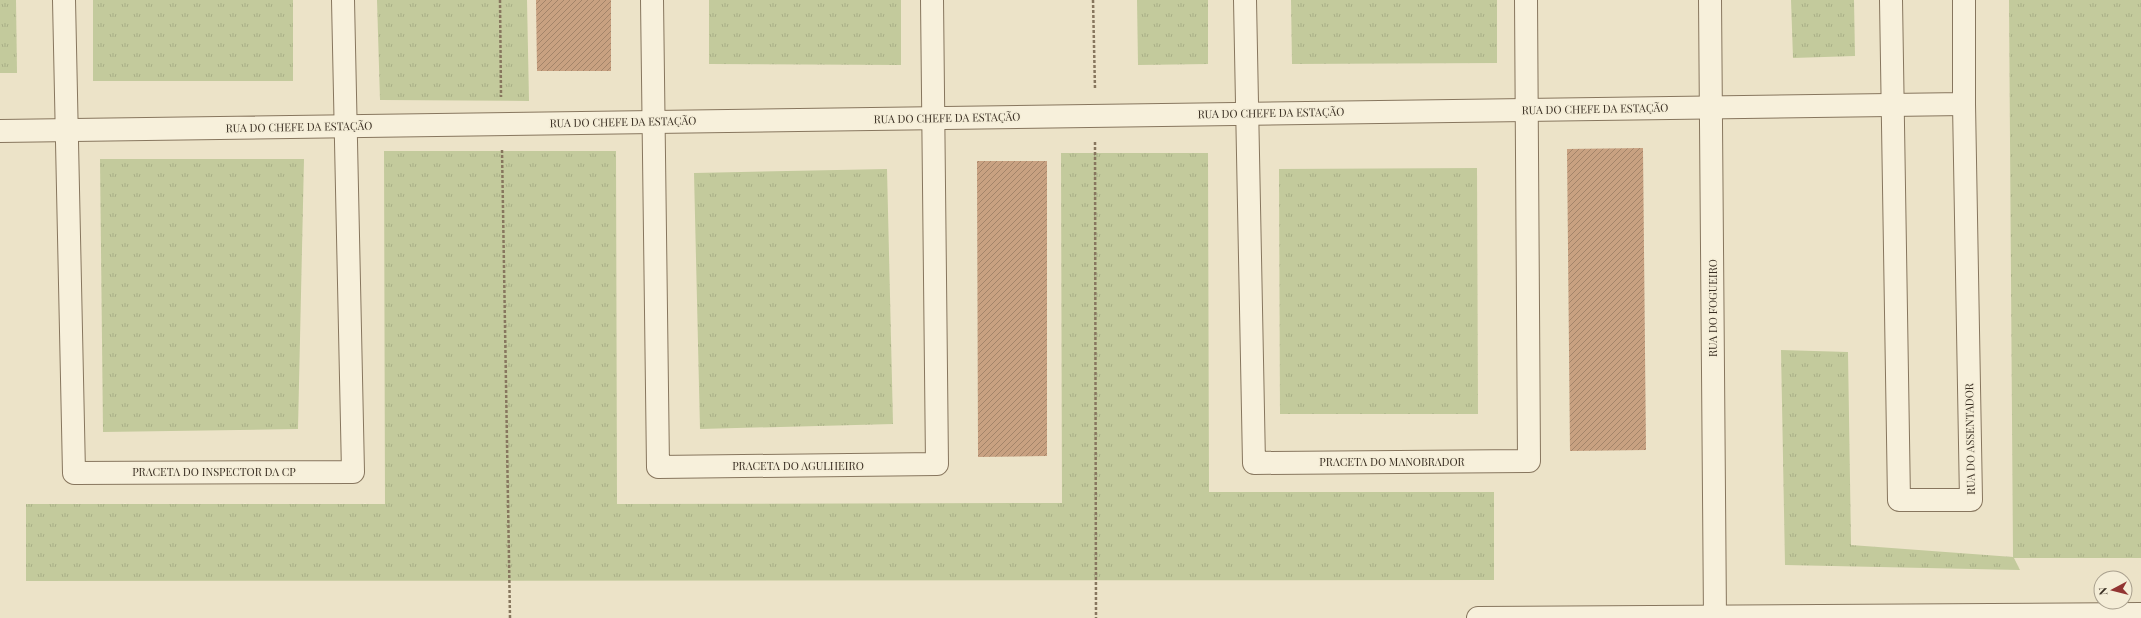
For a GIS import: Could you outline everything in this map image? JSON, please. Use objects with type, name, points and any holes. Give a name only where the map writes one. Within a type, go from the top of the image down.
[{"type":"street","points":[[64,0],[66,130]]},
{"type":"street","points":[[343,0],[346,126]]},
{"type":"street","points":[[652,0],[653,122]]},
{"type":"street","points":[[932,0],[932,118]]},
{"type":"street","points":[[1245,0],[1246,114]]},
{"type":"street","points":[[1526,0],[1528,110]]},
{"type":"street","name":"RUA DO FOGUEIRO","points":[[1710,0],[1715,617]]},
{"type":"street","name":"RUA DO ASSENTADOR","points":[[1891,0],[1899,500],[1971,500],[1964,104],[1964,0]]},
{"type":"street","points":[[1893,105],[1964,104]]},
{"type":"street","name":"RUA DO CHEFE DA ESTAÇÃO","points":[[0,130],[1893,105]]},
{"type":"street","name":"PRACETA DO MANOBRADOR","points":[[1246,114],[1254,463],[1529,461],[1528,110]]},
{"type":"street","name":"PRACETA DO AGULHEIRO","points":[[653,122],[658,467],[937,464],[932,118]]},
{"type":"street","name":"PRACETA DO INSPECTOR DA CP","points":[[66,130],[74,473],[353,472],[346,126]]},
{"type":"street","points":[[1478,618],[2141,614]]},
{"type":"path","points":[[500,0],[510,618]]},
{"type":"path","points":[[1093,0],[1095,116],[1096,618]]},
{"type":"green space","points":[[0,0],[16,0],[17,73],[0,73]]},
{"type":"green space","points":[[93,0],[293,0],[293,81],[93,81]]},
{"type":"green space","points":[[377,0],[527,0],[529,101],[380,100]]},
{"type":"green space","points":[[709,0],[901,0],[901,65],[709,64]]},
{"type":"green space","points":[[1137,0],[1208,0],[1208,64],[1138,65]]},
{"type":"green space","points":[[1291,0],[1497,0],[1497,63],[1292,64]]},
{"type":"green space","points":[[1791,0],[1854,0],[1855,56],[1793,58]]},
{"type":"green space","points":[[2009,0],[2141,0],[2141,558],[2014,558],[2020,570],[1785,565],[1781,350],[1848,352],[1851,545],[2013,557]]},
{"type":"green space","points":[[384,151],[616,151],[617,504],[1062,503],[1061,153],[1208,153],[1209,492],[1494,492],[1494,580],[26,581],[26,504],[385,504]]},
{"type":"green space","points":[[100,159],[304,159],[298,429],[103,432]]},
{"type":"green space","points":[[1477,168],[1478,414],[1280,414],[1279,169]]},
{"type":"green space","points":[[887,169],[893,424],[700,429],[694,173]]},
{"type":"building","points":[[536,0],[611,0],[611,71],[537,71]]},
{"type":"building","points":[[1643,148],[1646,450],[1570,451],[1567,149]]},
{"type":"building","points":[[977,161],[1047,161],[1047,456],[978,457]]}]
